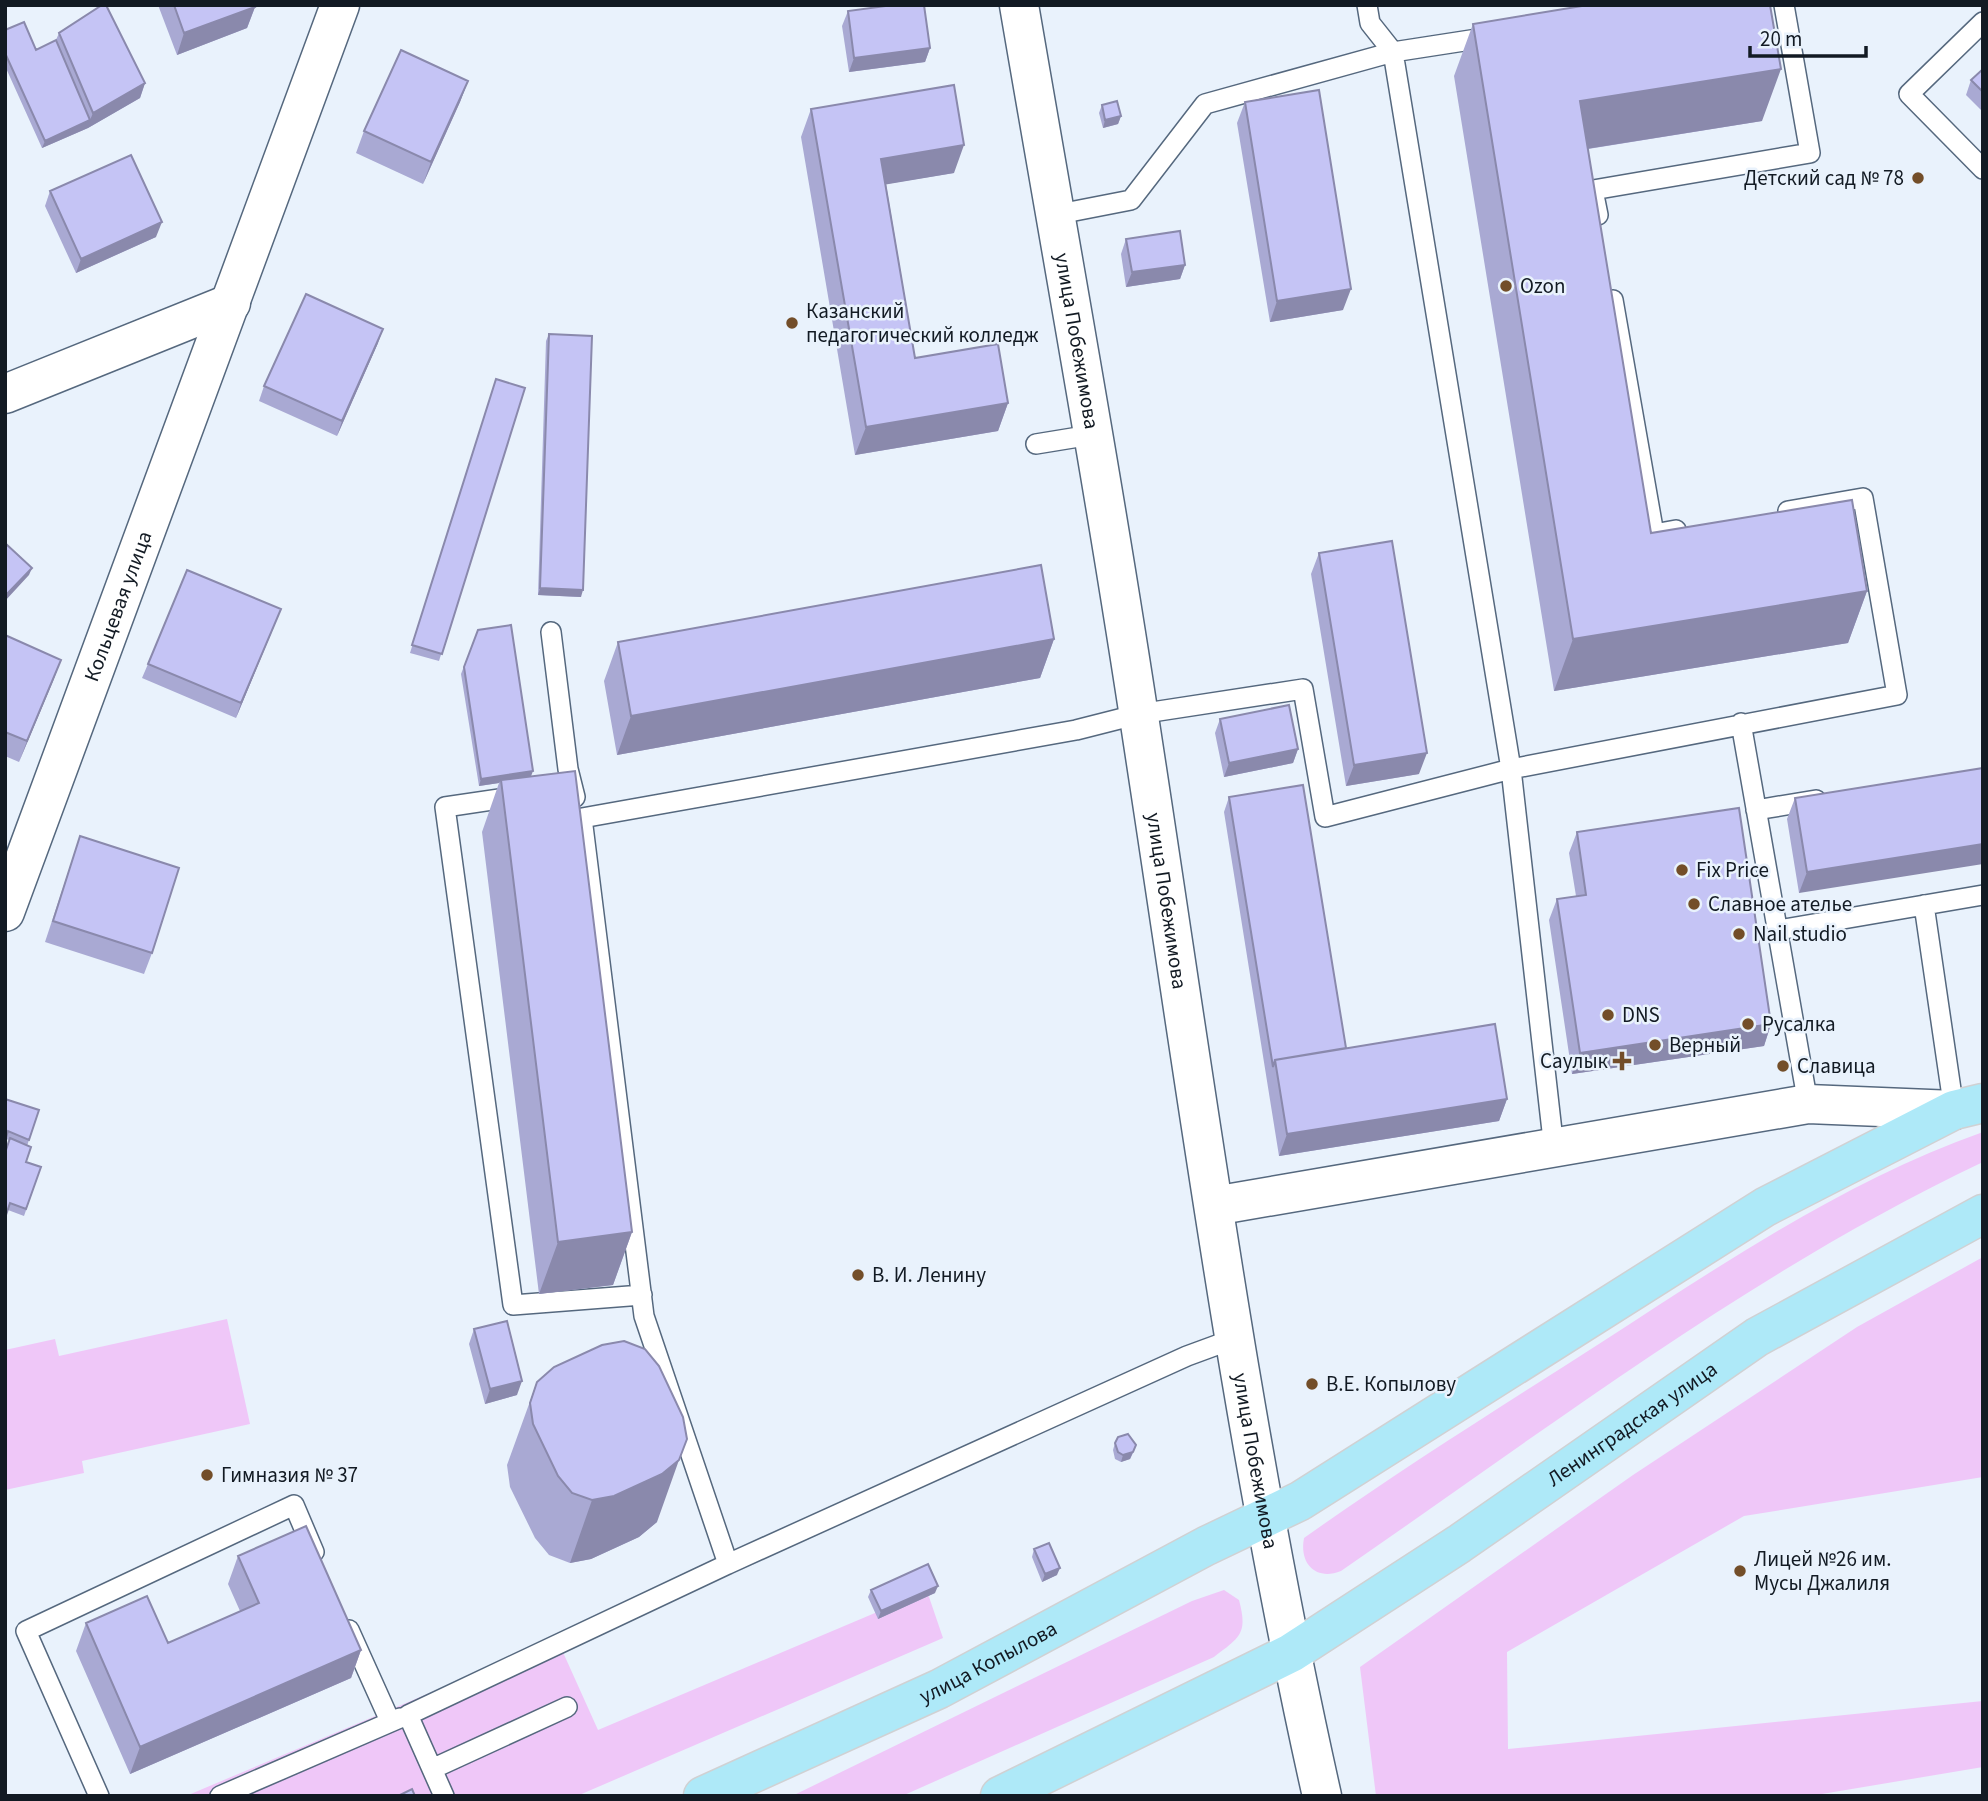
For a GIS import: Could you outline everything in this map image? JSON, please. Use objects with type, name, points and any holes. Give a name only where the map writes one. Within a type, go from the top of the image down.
[{"type":"main road","points":[[1267,1519],[1323,1487],[1765,1207],[1968,1107]]},
{"type":"main road","name":"Ленинградская улица","points":[[1291,1653],[1459,1544],[1757,1337],[1983,1214]]},
{"type":"main road","name":"улица Копылова","points":[[703,1796],[939,1689],[1206,1546],[1267,1519]]},
{"type":"main road","points":[[1000,1796],[1291,1653]]},
{"type":"street","name":"Кольцевая улица","points":[[5,912],[340,5]]},
{"type":"street","name":"улица Побежимова","points":[[1019,5],[1139,713],[1236,1338],[1291,1653],[1322,1796]]},
{"type":"street","points":[[5,394],[231,303]]},
{"type":"street","points":[[1214,1206],[1808,1104],[1968,1107]]},
{"type":"lane","points":[[1367,5],[1370,23],[1394,52],[1511,769],[1554,1149]]},
{"type":"lane","points":[[1601,232],[1593,190],[1810,153],[1784,5]]},
{"type":"lane","points":[[1983,22],[1909,94],[1983,169]]},
{"type":"lane","points":[[1054,215],[1131,200],[1205,104],[1394,52],[1514,34]]},
{"type":"lane","points":[[1610,286],[1654,534],[1691,527]]},
{"type":"lane","points":[[1036,444],[1091,435]]},
{"type":"lane","points":[[582,818],[1076,730],[1139,713],[1303,689],[1325,817],[1511,769],[1897,695],[1863,498],[1767,514]]},
{"type":"lane","points":[[551,632],[573,788],[582,818],[645,1316],[728,1564]]},
{"type":"lane","points":[[1741,723],[1808,1104]]},
{"type":"lane","points":[[573,788],[445,807],[513,1305],[642,1295]]},
{"type":"lane","points":[[1756,810],[1836,796]]},
{"type":"lane","points":[[1779,930],[1983,895]]},
{"type":"lane","points":[[1924,905],[1968,1107]]},
{"type":"lane","points":[[220,1796],[399,1718],[728,1564],[1187,1356],[1236,1338]]},
{"type":"lane","points":[[99,1796],[26,1631],[294,1505],[322,1569]]},
{"type":"lane","points":[[339,1607],[399,1718],[432,1769],[444,1796]]},
{"type":"lane","points":[[432,1769],[567,1707]]},
{"type":"shaded area","points":[[1983,1132],[1983,1162],[1898,1205],[1734,1301],[1575,1407],[1341,1571],[1324,1574],[1317,1572],[1307,1563],[1304,1556],[1304,1538],[1694,1283],[1834,1199],[1882,1174]]},
{"type":"shaded area","points":[[1983,1257],[1983,1477],[1744,1516],[1507,1652],[1508,1749],[1983,1701],[1983,1767],[1810,1796],[1376,1796],[1360,1667],[1633,1475],[1857,1327]]},
{"type":"shaded area","points":[[227,1319],[250,1424],[82,1461],[84,1473],[5,1490],[5,1350],[55,1339],[59,1356]]},
{"type":"shaded area","points":[[1224,1590],[1239,1600],[1242,1628],[1236,1639],[1214,1657],[902,1796],[792,1796],[1192,1601]]},
{"type":"shaded area","points":[[927,1591],[943,1638],[577,1796],[186,1796],[557,1639],[598,1730]]},
{"type":"building","points":[[106,5],[145,83],[93,113],[59,33]]},
{"type":"building","points":[[174,5],[254,5],[255,7],[184,33]]},
{"type":"building","points":[[893,5],[924,5],[930,48],[854,58],[848,11]]},
{"type":"building","points":[[1588,5],[1770,5],[1781,69],[1580,101],[1651,533],[1852,500],[1867,591],[1573,639],[1473,24]]},
{"type":"building","points":[[24,22],[36,50],[56,40],[90,120],[45,141],[5,53],[5,30]]},
{"type":"building","points":[[401,50],[468,81],[431,162],[364,131]]},
{"type":"building","points":[[1983,69],[1983,92],[1971,80]]},
{"type":"building","points":[[954,85],[964,145],[881,159],[915,358],[998,344],[1008,403],[866,427],[811,109]]},
{"type":"building","points":[[1319,90],[1351,289],[1277,301],[1245,102]]},
{"type":"building","points":[[1117,101],[1121,116],[1105,120],[1102,105]]},
{"type":"building","points":[[131,155],[162,222],[81,259],[50,191]]},
{"type":"building","points":[[1180,231],[1185,265],[1132,272],[1126,239]]},
{"type":"building","points":[[306,294],[383,329],[342,421],[264,386]]},
{"type":"building","points":[[549,334],[592,336],[583,590],[540,588]]},
{"type":"building","points":[[496,379],[525,388],[442,654],[412,645]]},
{"type":"building","points":[[1392,541],[1427,753],[1354,765],[1319,553]]},
{"type":"building","points":[[5,543],[32,568],[5,596]]},
{"type":"building","points":[[1041,565],[1054,639],[631,716],[618,642]]},
{"type":"building","points":[[187,570],[281,609],[241,703],[148,664]]},
{"type":"building","points":[[511,625],[533,771],[481,779],[464,667],[478,630]]},
{"type":"building","points":[[5,635],[61,660],[27,741],[5,732]]},
{"type":"building","points":[[1289,705],[1298,749],[1229,763],[1220,719]]},
{"type":"building","points":[[1983,768],[1983,844],[1807,872],[1795,798]]},
{"type":"building","points":[[575,771],[632,1232],[558,1242],[501,780]]},
{"type":"building","points":[[1303,785],[1346,1048],[1275,1060],[1273,1067],[1229,797]]},
{"type":"building","points":[[1739,808],[1771,1024],[1580,1053],[1557,899],[1586,895],[1577,832]]},
{"type":"building","points":[[80,836],[179,868],[152,953],[53,921]]},
{"type":"building","points":[[1495,1024],[1507,1099],[1287,1134],[1275,1060]]},
{"type":"building","points":[[5,1099],[39,1110],[29,1140],[8,1131],[5,1141]]},
{"type":"building","points":[[10,1138],[31,1147],[26,1162],[41,1167],[26,1209],[10,1203],[6,1215],[5,1153]]},
{"type":"building","points":[[507,1321],[522,1381],[490,1389],[474,1329]]},
{"type":"building","points":[[624,1341],[645,1349],[659,1366],[683,1417],[687,1439],[679,1460],[662,1474],[614,1496],[592,1500],[572,1493],[558,1476],[533,1424],[530,1403],[537,1382],[554,1367],[602,1345]]},
{"type":"building","points":[[1128,1434],[1136,1445],[1133,1452],[1123,1455],[1118,1452],[1115,1443],[1118,1437]]},
{"type":"building","points":[[306,1526],[361,1650],[140,1747],[86,1623],[147,1596],[168,1643],[259,1603],[238,1556]]},
{"type":"building","points":[[1049,1543],[1060,1568],[1045,1574],[1034,1549]]},
{"type":"building","points":[[928,1564],[938,1586],[881,1611],[871,1590]]},
{"type":"building","points":[[412,1789],[415,1796],[398,1796]]},
{"type":"place","name":"Детский сад № 78","points":[[1918,178]]},
{"type":"place","name":"Ozon","points":[[1506,286]]},
{"type":"place","name":"Казанский педагогический колледж","points":[[792,323]]},
{"type":"place","name":"Fix Price","points":[[1682,870]]},
{"type":"place","name":"Славное ателье","points":[[1694,904]]},
{"type":"place","name":"Nail studio","points":[[1739,934]]},
{"type":"place","name":"DNS","points":[[1608,1015]]},
{"type":"place","name":"Русалка","points":[[1748,1024]]},
{"type":"place","name":"Верный","points":[[1655,1045]]},
{"type":"place","name":"Саулык","points":[[1622,1061]]},
{"type":"place","name":"Славица","points":[[1783,1066]]},
{"type":"place","name":"В. И. Ленину","points":[[858,1275]]},
{"type":"place","name":"В.Е. Копылову","points":[[1312,1384]]},
{"type":"place","name":"Гимназия № 37","points":[[207,1475]]},
{"type":"place","name":"Лицей №26 им. Мусы Джалиля","points":[[1740,1571]]}]
